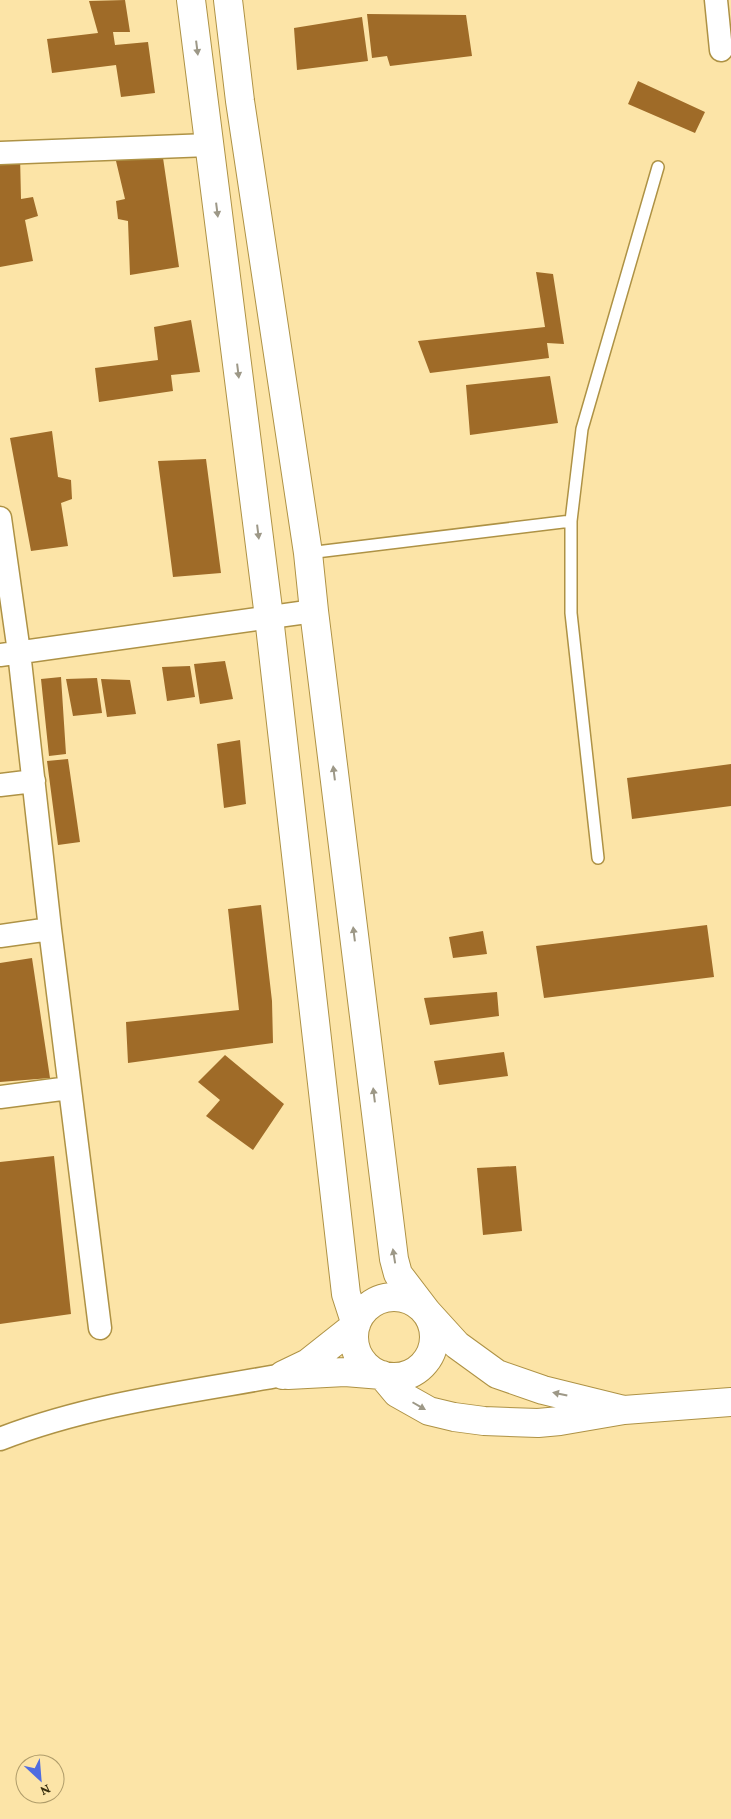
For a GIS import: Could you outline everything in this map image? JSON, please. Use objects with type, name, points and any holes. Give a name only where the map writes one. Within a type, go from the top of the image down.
[{"type":"street","points":[[191,0],[269,617],[346,1294],[356,1325]]},
{"type":"street","points":[[228,0],[240,101],[308,553],[394,1260],[398,1274],[427,1312],[456,1345],[497,1374],[543,1390],[624,1410]]},
{"type":"street","points":[[716,0],[721,50]]},
{"type":"street","points":[[0,153],[209,145]]},
{"type":"street","points":[[0,518],[10,653],[34,781],[69,1088],[100,1328]]},
{"type":"street","points":[[10,653],[314,611]]},
{"type":"street","points":[[0,785],[34,781]]},
{"type":"street","points":[[0,936],[50,929]]},
{"type":"street","points":[[0,1097],[69,1088]]},
{"type":"street","points":[[0,1439],[84,1413],[283,1375],[345,1372],[382,1375],[395,1377],[407,1375],[419,1369],[427,1360],[433,1349],[435,1336],[433,1324],[427,1312],[407,1298],[394,1296],[381,1298],[370,1304],[361,1314],[356,1325],[354,1337],[356,1350],[362,1361],[371,1370],[382,1375],[397,1393],[429,1411],[484,1421],[538,1423],[624,1410],[731,1402]]},
{"type":"street","points":[[283,1375],[308,1362],[356,1325]]},
{"type":"lane","points":[[598,858],[571,613],[571,522],[582,429],[658,167]]},
{"type":"lane","points":[[308,553],[571,522]]},
{"type":"building","points":[[125,0],[130,32],[113,32],[115,45],[148,42],[155,93],[121,97],[116,65],[52,73],[47,39],[98,33],[89,1]]},
{"type":"building","points":[[367,14],[466,15],[472,56],[390,66],[387,56],[372,58]]},
{"type":"building","points":[[362,17],[368,61],[297,70],[294,28]]},
{"type":"building","points":[[638,81],[705,112],[695,133],[628,104]]},
{"type":"building","points":[[162,151],[179,267],[130,275],[128,221],[118,219],[116,201],[125,199],[116,161]]},
{"type":"building","points":[[20,155],[21,199],[33,197],[38,216],[25,220],[33,261],[0,267],[0,156]]},
{"type":"building","points":[[536,272],[553,274],[564,344],[547,343],[549,358],[430,373],[418,341],[545,327]]},
{"type":"building","points":[[191,320],[200,372],[171,375],[173,391],[99,402],[95,368],[158,360],[154,327]]},
{"type":"building","points":[[550,376],[558,423],[470,435],[466,385]]},
{"type":"building","points":[[52,431],[58,477],[71,480],[72,499],[61,503],[68,546],[31,551],[10,438]]},
{"type":"building","points":[[206,459],[221,573],[173,577],[158,461]]},
{"type":"building","points":[[225,661],[233,699],[200,704],[194,664]]},
{"type":"building","points":[[190,666],[195,697],[167,701],[162,667]]},
{"type":"building","points":[[61,677],[66,754],[49,756],[41,679]]},
{"type":"building","points":[[97,678],[102,713],[73,716],[66,679]]},
{"type":"building","points":[[101,679],[130,680],[136,714],[107,717]]},
{"type":"building","points":[[240,740],[246,804],[224,808],[217,744]]},
{"type":"building","points":[[68,759],[80,842],[58,845],[47,761]]},
{"type":"building","points":[[731,764],[731,806],[632,819],[627,778]]},
{"type":"building","points":[[261,905],[272,1001],[273,1043],[128,1063],[126,1022],[239,1010],[228,909]]},
{"type":"building","points":[[707,925],[714,977],[544,998],[536,946]]},
{"type":"building","points":[[483,931],[487,954],[453,958],[449,937]]},
{"type":"building","points":[[32,958],[50,1078],[0,1082],[0,963]]},
{"type":"building","points":[[497,992],[499,1016],[430,1025],[424,998]]},
{"type":"building","points":[[504,1052],[508,1076],[439,1085],[434,1061]]},
{"type":"building","points":[[225,1055],[284,1104],[253,1150],[206,1116],[220,1100],[198,1082]]},
{"type":"building","points":[[54,1156],[71,1314],[0,1324],[0,1162]]},
{"type":"building","points":[[516,1166],[522,1231],[483,1235],[477,1168]]}]
